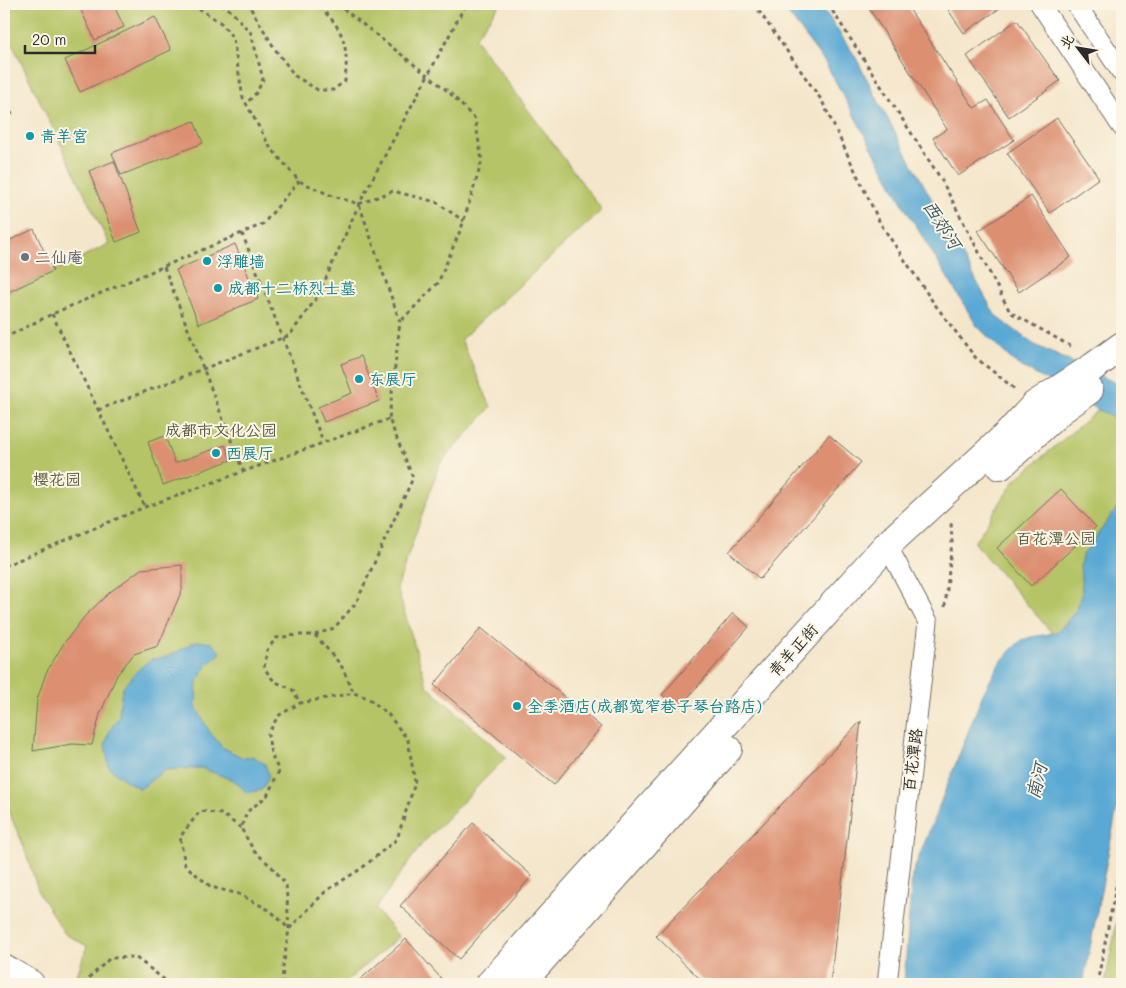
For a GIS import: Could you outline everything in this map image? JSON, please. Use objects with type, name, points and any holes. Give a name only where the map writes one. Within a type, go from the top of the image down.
[{"type":"main road","name":"青羊正街","points":[[490,984],[892,553],[1009,433],[1048,404],[1106,368],[1122,346]]},
{"type":"main road","name":"青羊正街","points":[[520,984],[892,553]]},
{"type":"main road","points":[[4,969],[30,984]]},
{"type":"street","points":[[1040,4],[1122,127]]},
{"type":"street","points":[[1076,4],[1122,73]]},
{"type":"street","name":"百花潭路","points":[[887,984],[928,622],[892,553]]},
{"type":"path","points":[[192,4],[222,23],[233,38],[243,98],[270,147],[299,181],[330,195],[359,204],[393,191],[436,202],[464,221]]},
{"type":"path","points":[[221,4],[231,11],[251,33],[263,79],[255,95],[246,104]]},
{"type":"path","points":[[244,4],[251,9],[275,49],[295,76],[318,90],[332,90],[345,81],[348,60],[346,49],[333,21],[315,4]]},
{"type":"path","points":[[337,4],[427,77],[449,92],[476,119],[482,161],[464,221],[438,282],[400,322]]},
{"type":"path","points":[[98,410],[290,335],[318,296],[359,204],[466,4]]},
{"type":"path","points":[[754,4],[822,101],[880,222],[933,302],[975,357],[1048,404]]},
{"type":"path","points":[[828,4],[941,179],[1010,312],[1106,368]]},
{"type":"path","points":[[4,117],[13,112]]},
{"type":"path","points":[[4,338],[52,314],[263,224],[299,181]]},
{"type":"path","points":[[300,703],[293,690],[274,681],[264,668],[267,650],[276,638],[315,635],[334,628],[356,603],[414,478],[389,419],[400,322],[359,204]]},
{"type":"path","points":[[242,233],[323,442]]},
{"type":"path","points":[[164,267],[243,471]]},
{"type":"path","points":[[52,314],[145,507]]},
{"type":"path","points":[[4,566],[145,507],[389,419]]},
{"type":"path","points":[[315,635],[340,665],[354,693]]},
{"type":"path","points":[[241,828],[247,812],[267,796],[279,771],[271,754],[268,734],[278,716],[300,703],[354,693],[368,698],[387,713],[408,740],[415,783],[396,838],[362,868],[326,891],[289,929]]},
{"type":"path","points":[[282,984],[289,929],[286,884],[272,867],[254,851],[241,828],[222,814],[200,811],[180,837],[185,865],[211,888],[239,894],[271,912],[289,929]]},
{"type":"path","points":[[1097,984],[1122,856]]},
{"type":"path","points":[[83,984],[110,958],[135,957],[170,984]]},
{"type":"green space","name":"成都市文化公园","points":[[4,4],[500,4],[475,38],[602,210],[461,339],[491,407],[439,465],[397,588],[427,686],[506,757],[422,844],[375,909],[399,937],[343,984],[74,984],[87,946],[65,934],[40,895],[22,842],[4,801],[4,295],[109,244],[4,27]]},
{"type":"green space","name":"百花潭公园","points":[[1122,390],[1122,714],[974,543],[1015,480]]},
{"type":"green space","points":[[1122,894],[1122,984],[1105,984]]},
{"type":"water","name":"西郊河","points":[[781,4],[820,4],[855,56],[995,315],[1033,344],[1122,386],[1122,444],[1116,430],[1117,420],[1015,363],[977,326],[905,208],[826,64]]},
{"type":"water","name":"南河","points":[[1122,501],[1122,782],[1083,984],[904,984],[912,875],[983,694],[999,664],[1012,649],[1022,640],[1055,633],[1077,609],[1082,591],[1080,565],[1082,556]]},
{"type":"water","points":[[197,641],[212,643],[221,653],[208,664],[197,682],[196,707],[209,731],[222,747],[244,758],[253,756],[265,764],[269,776],[262,790],[247,793],[235,781],[201,768],[165,770],[140,789],[109,768],[105,745],[110,730],[119,717],[123,687],[151,659],[165,657]]},
{"type":"building","points":[[78,4],[113,4],[124,27],[95,40]]},
{"type":"building","points":[[866,4],[906,4],[974,108],[988,100],[1014,140],[958,176],[933,138],[947,129]]},
{"type":"building","points":[[944,4],[1006,4],[964,33]]},
{"type":"building","points":[[155,17],[171,50],[80,92],[65,60]]},
{"type":"building","points":[[1017,20],[1060,81],[1009,117],[967,56]]},
{"type":"building","points":[[1057,118],[1099,178],[1050,213],[1007,153]]},
{"type":"building","points":[[194,121],[203,143],[121,175],[112,153]]},
{"type":"building","points":[[114,161],[141,232],[116,242],[89,171]]},
{"type":"building","points":[[1031,196],[1071,257],[1019,292],[978,231]]},
{"type":"building","name":"二仙庵","points":[[34,229],[53,271],[4,294],[4,243]]},
{"type":"building","name":"成都十二桥烈士墓","points":[[235,244],[258,299],[199,324],[176,270]]},
{"type":"building","name":"东展厅","points":[[361,356],[379,401],[324,422],[318,407],[352,393],[341,364]]},
{"type":"building","points":[[829,435],[861,462],[760,579],[729,552]]},
{"type":"building","name":"西展厅","points":[[165,436],[175,463],[225,445],[231,460],[163,485],[148,442]]},
{"type":"building","points":[[1061,489],[1096,527],[1031,586],[997,548]]},
{"type":"building","points":[[182,565],[182,590],[158,646],[134,654],[117,675],[100,714],[92,745],[72,744],[33,751],[37,700],[46,673],[64,643],[85,616],[110,592],[141,569]]},
{"type":"building","points":[[733,613],[749,627],[678,709],[662,695]]},
{"type":"building","name":"全季酒店(成都宽窄巷子琴台路店)","points":[[481,628],[601,727],[554,785],[434,685]]},
{"type":"building","points":[[861,721],[830,984],[744,984],[701,980],[656,936]]},
{"type":"building","points":[[473,823],[532,876],[459,959],[400,906]]},
{"type":"building","points":[[406,939],[446,984],[355,984]]},
{"type":"place","name":"青羊宫","points":[[30,136]]},
{"type":"place","name":"二仙庵","points":[[25,257]]},
{"type":"place","name":"浮雕墙","points":[[207,261]]},
{"type":"place","name":"成都十二桥烈士墓","points":[[218,288]]},
{"type":"place","name":"东展厅","points":[[359,379]]},
{"type":"place","name":"西展厅","points":[[216,453]]},
{"type":"place","name":"全季酒店(成都宽窄巷子琴台路店)","points":[[517,706]]},
{"type":"park label","name":"樱花园","points":[[57,479]]}]
